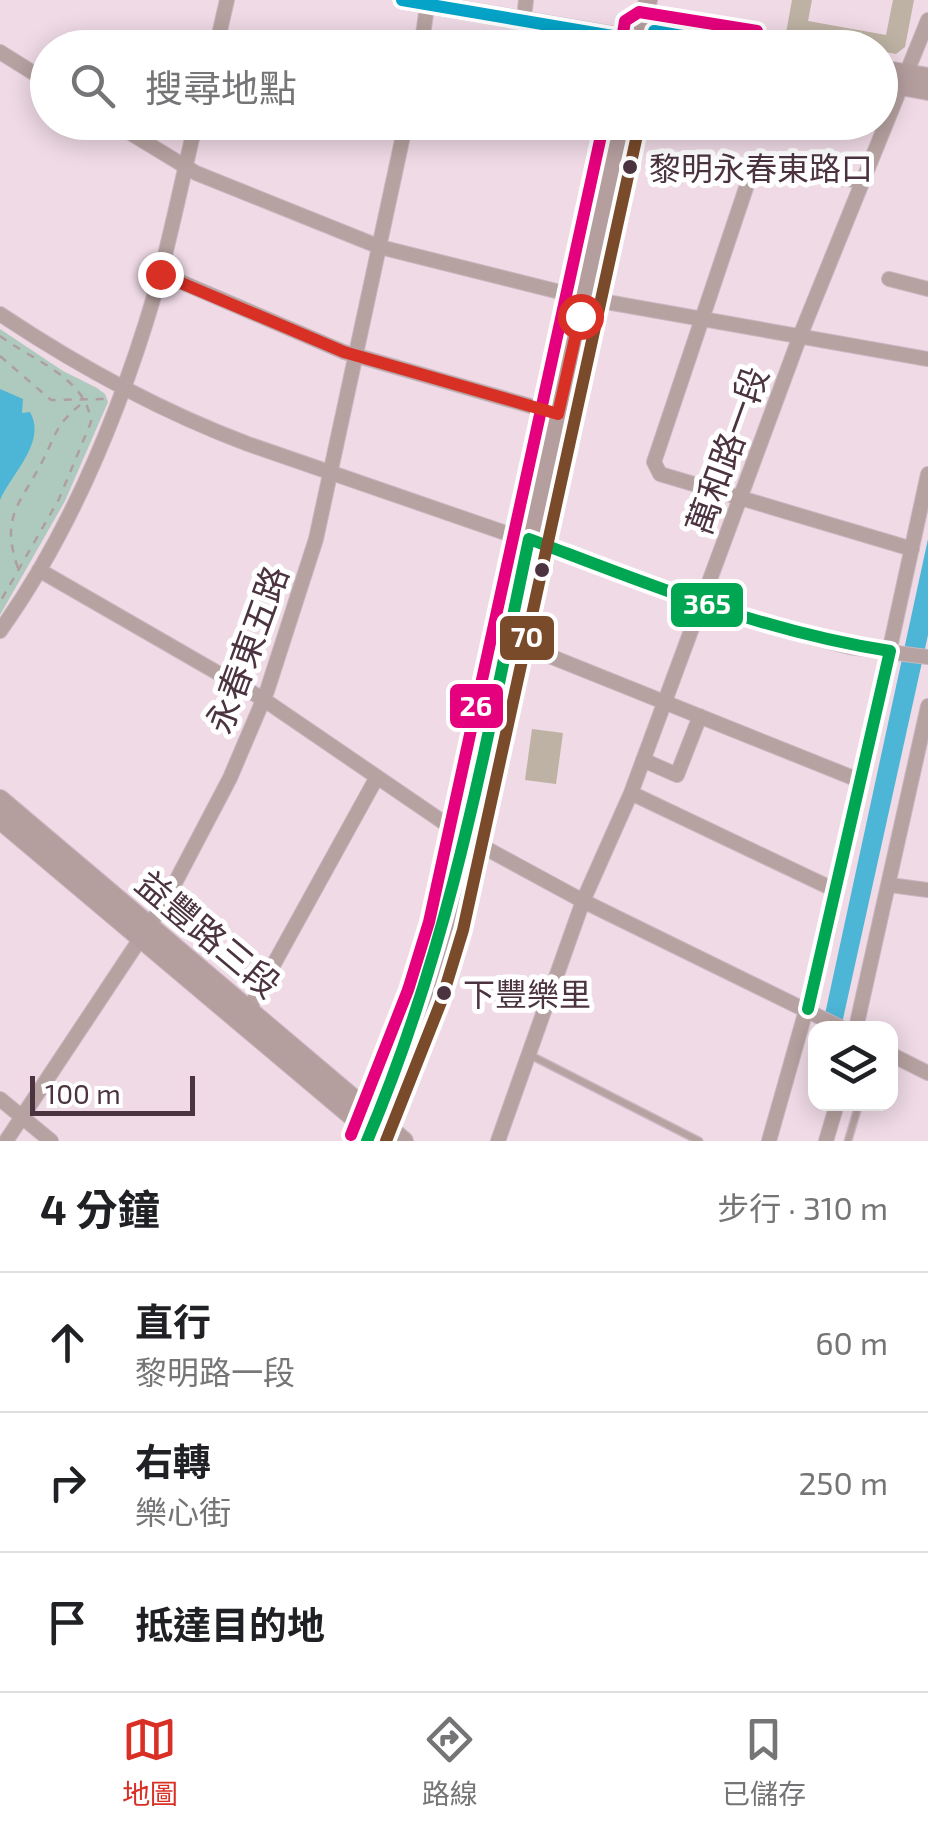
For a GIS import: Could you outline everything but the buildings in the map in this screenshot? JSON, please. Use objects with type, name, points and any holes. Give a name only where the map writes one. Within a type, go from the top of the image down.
[{"type":"street","points":[[220,30],[227,0]]},
{"type":"street","points":[[402,0],[593,30]]},
{"type":"street","points":[[478,0],[525,4],[613,30]]},
{"type":"street","points":[[642,30],[648,0]]},
{"type":"street","points":[[424,30],[428,2]]},
{"type":"street","name":"萬和路一段","points":[[898,91],[927,27]]},
{"type":"street","points":[[0,52],[30,71]]},
{"type":"street","points":[[898,77],[928,91]]},
{"type":"street","points":[[898,80],[928,78]]},
{"type":"street","points":[[141,140],[185,167],[380,248],[584,298],[928,359]]},
{"type":"street","points":[[0,631],[40,570],[92,467],[123,388],[160,274],[192,140]]},
{"type":"street","name":"永春東五路","points":[[6,1141],[166,900],[230,778],[263,699],[304,582],[402,140]]},
{"type":"street","points":[[404,1141],[374,1133],[425,996],[446,926],[618,140]]},
{"type":"street","name":"萬和路一段","points":[[498,1141],[584,901],[631,793],[800,336],[878,140]]},
{"type":"street","points":[[861,181],[769,168],[758,170],[749,179],[654,462],[660,474],[912,549]]},
{"type":"street","points":[[160,274],[354,356],[558,414]]},
{"type":"street","points":[[889,280],[928,289]]},
{"type":"street","points":[[0,314],[123,388],[212,430],[329,474],[529,539],[795,634],[928,657]]},
{"type":"street","points":[[769,1141],[808,1009],[894,652],[928,474]]},
{"type":"street","points":[[40,570],[263,699],[464,837],[584,901],[829,1021]]},
{"type":"street","points":[[508,638],[862,780]]},
{"type":"street","points":[[858,1021],[928,706]]},
{"type":"street","points":[[643,760],[678,774],[700,716]]},
{"type":"street","points":[[249,1010],[377,778]]},
{"type":"street","points":[[631,793],[837,891]]},
{"type":"street","name":"益豐路三段","points":[[0,799],[374,1133]]},
{"type":"street","name":"益豐路三段","points":[[0,820],[249,1010],[374,1133]]},
{"type":"street","points":[[890,885],[928,890]]},
{"type":"street","points":[[898,1058],[928,1073]]},
{"type":"street","points":[[0,1099],[51,1141]]},
{"type":"street","points":[[826,1141],[835,1111]]},
{"type":"lane","points":[[529,1054],[699,1141]]},
{"type":"lane","points":[[848,1141],[857,1111]]},
{"type":"path","points":[[0,336],[72,384],[86,400],[91,422],[42,528],[0,602]]},
{"type":"path","points":[[0,356],[50,400],[108,399]]},
{"type":"path","points":[[8,509],[34,476],[59,423],[86,400]]},
{"type":"path","points":[[67,464],[73,466]]},
{"type":"path","points":[[5,523],[8,550],[19,569]]},
{"type":"path","points":[[36,525],[42,528]]},
{"type":"path","points":[[29,551],[36,555]]},
{"type":"green space","points":[[0,329],[63,371],[97,388],[108,402],[65,501],[0,615]]},
{"type":"water","points":[[0,389],[23,399],[22,413],[30,412],[34,435],[26,457],[0,500]]},
{"type":"water","points":[[928,539],[928,635],[843,1021],[824,1021]]},
{"type":"transit line","points":[[402,0],[578,30]]},
{"type":"transit line","name":"26","points":[[624,30],[625,21],[639,12],[751,30]]},
{"type":"transit line","name":"26","points":[[351,1135],[408,990],[429,922],[600,140]]},
{"type":"transit line","name":"70","points":[[386,1141],[441,1002],[463,930],[636,140]]},
{"type":"transit line","name":"365","points":[[529,539],[752,619],[890,651]]},
{"type":"transit line","name":"365","points":[[367,1141],[422,993],[444,919],[481,769],[529,539]]},
{"type":"transit line","name":"365","points":[[808,1009],[890,651]]},
{"type":"place","name":"黎明永春東路口","points":[[630,167]]},
{"type":"place","name":"下豐樂里","points":[[444,993]]},
{"type":"route","points":[[160,274],[344,352],[558,414],[580,316]]}]
